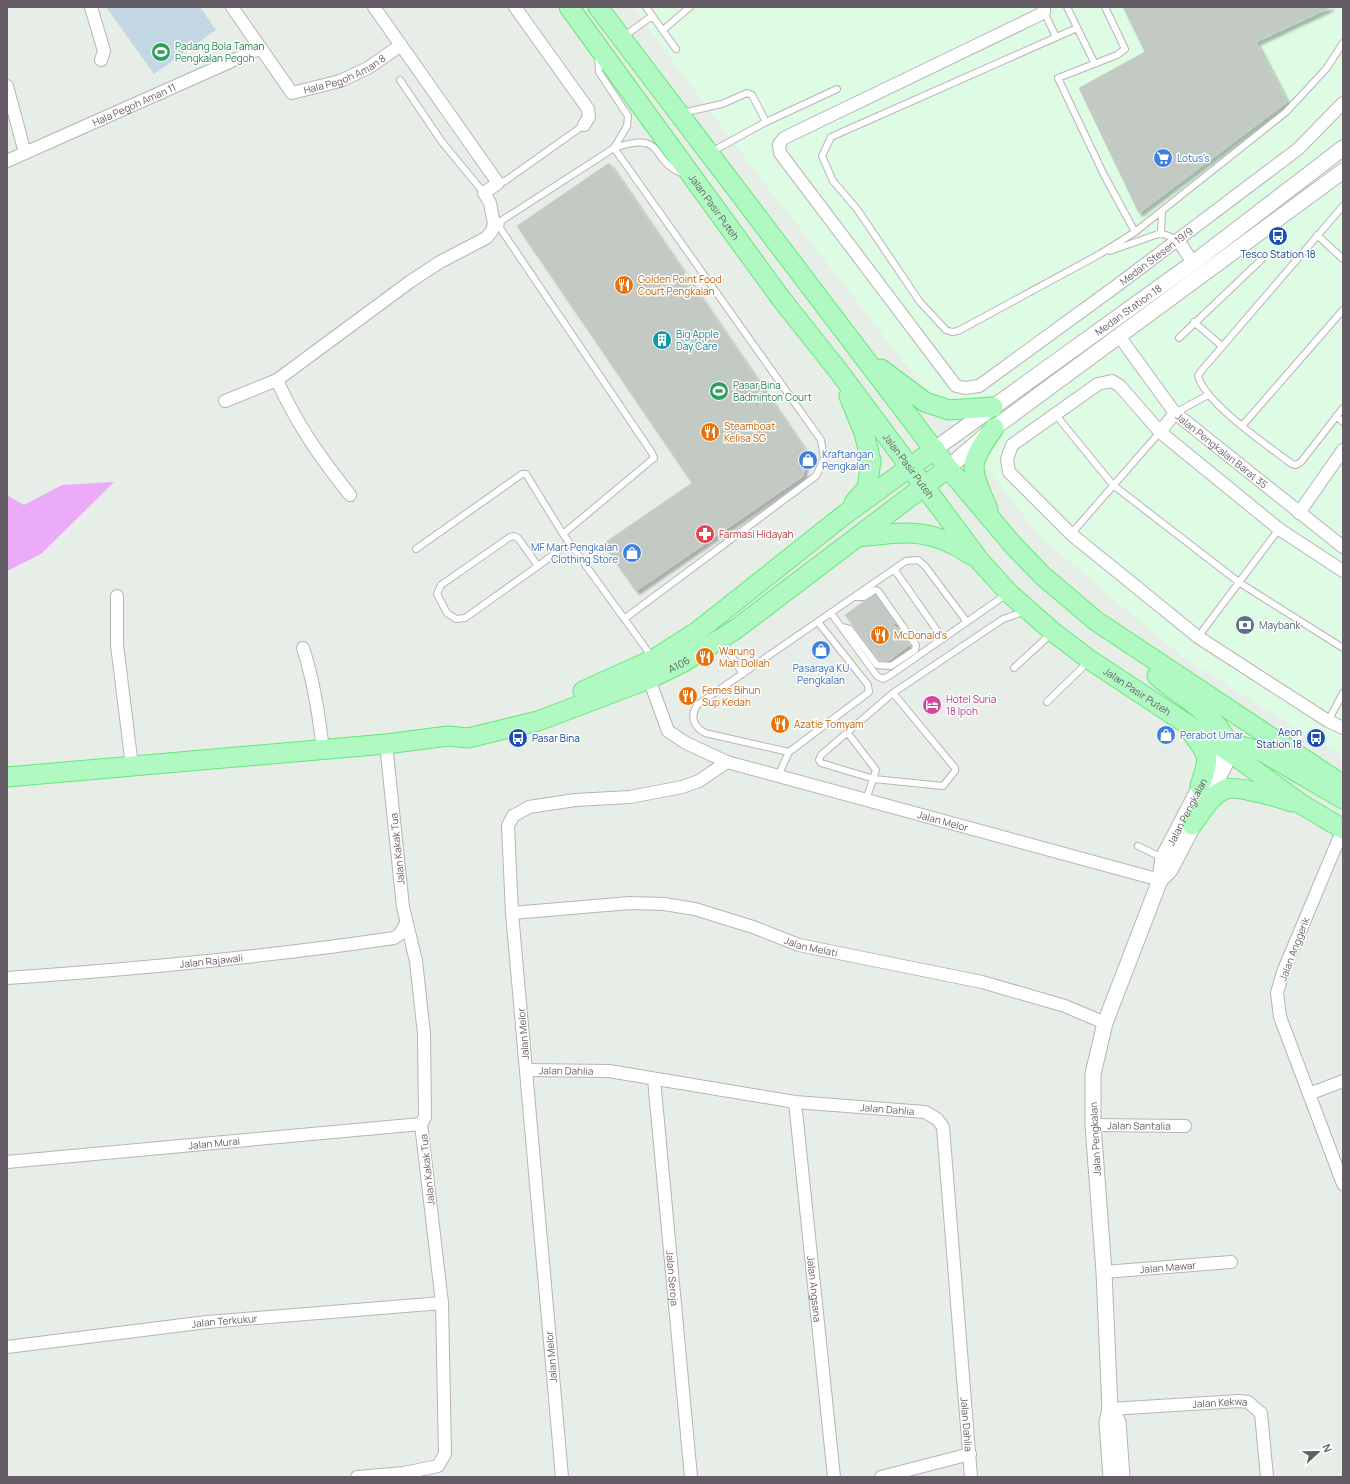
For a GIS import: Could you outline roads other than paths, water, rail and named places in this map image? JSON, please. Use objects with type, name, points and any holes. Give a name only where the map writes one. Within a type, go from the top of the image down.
[{"type":"main road","name":"Jalan Pasir Puteh","points":[[569,7],[695,178],[782,300],[840,373],[979,560],[1009,593],[1053,632],[1090,660],[1227,748],[1301,804],[1343,829]]},
{"type":"main road","points":[[598,7],[710,152],[948,468],[998,529],[1043,576],[1162,680],[1217,723],[1227,748],[1240,746],[1260,751],[1343,799]]},
{"type":"main road","points":[[864,356],[925,402],[949,410],[993,408]]},
{"type":"main road","points":[[840,373],[864,433],[871,461],[866,488],[844,515]]},
{"type":"main road","points":[[994,428],[981,447],[974,467],[981,494],[998,529]]},
{"type":"main road","name":"Medan Station 18","points":[[844,515],[935,449]]},
{"type":"main road","name":"Medan Station 18","points":[[858,537],[948,468]]},
{"type":"main road","name":"A106","points":[[448,736],[534,713],[654,660],[698,631],[844,515]]},
{"type":"main road","points":[[858,537],[903,532],[930,535],[954,543],[979,560]]},
{"type":"main road","name":"A106","points":[[448,736],[468,738],[538,721],[649,679],[682,663],[714,643],[858,537]]},
{"type":"main road","points":[[1096,621],[1343,785]]},
{"type":"main road","points":[[1182,720],[1206,751],[1208,759],[1200,786]]},
{"type":"main road","points":[[7,777],[323,750],[448,736]]},
{"type":"main road","points":[[1192,825],[1212,798],[1226,788],[1240,789],[1301,804]]},
{"type":"street","points":[[92,7],[104,51],[101,60]]},
{"type":"street","name":"Hala Pegoh Aman 8","points":[[232,7],[292,93],[340,81],[361,71],[401,44]]},
{"type":"street","points":[[225,400],[277,380],[411,281],[440,262],[486,238],[492,231],[494,224],[490,203],[484,193],[498,183],[374,7]]},
{"type":"street","points":[[515,7],[588,109],[589,117],[584,125]]},
{"type":"street","name":"Medan Stesen 19/9","points":[[1044,9],[784,138],[779,144],[780,153],[956,386],[965,388],[980,386],[1178,240],[1298,149],[1343,103]]},
{"type":"street","name":"Hala Pegoh Aman 11","points":[[7,161],[261,48]]},
{"type":"street","points":[[7,86],[25,153]]},
{"type":"street","name":"Medan Station 18","points":[[935,449],[1193,263],[1343,148]]},
{"type":"street","name":"Medan Station 18","points":[[948,468],[994,428],[1343,171]]},
{"type":"street","points":[[1178,240],[1193,263]]},
{"type":"street","name":"Jalan Pengkalan Barat 35","points":[[1119,336],[1175,413],[1298,513],[1343,547]]},
{"type":"street","points":[[277,380],[288,405],[313,447],[350,495]]},
{"type":"street","points":[[1343,571],[1279,528],[1160,432],[1120,386],[1112,381],[1098,384],[1012,445],[1007,459],[1009,472],[1071,534],[1198,637],[1328,721],[1343,728]]},
{"type":"street","points":[[1160,432],[1175,413]]},
{"type":"street","points":[[1298,513],[1343,450]]},
{"type":"street","points":[[117,596],[117,645],[132,766]]},
{"type":"street","points":[[303,648],[313,683],[323,750]]},
{"type":"street","name":"Jalan Melor","points":[[649,679],[668,731],[686,743],[727,762],[1160,880]]},
{"type":"street","name":"Jalan Kakak Tua","points":[[357,1477],[404,1475],[438,1466],[445,1454],[442,1303],[422,1124],[425,1117],[424,1034],[416,960],[406,923],[386,744]]},
{"type":"street","name":"Jalan Pengkalan","points":[[1111,1477],[1106,1422],[1110,1409],[1104,1272],[1093,1125],[1093,1074],[1105,1024],[1160,880],[1163,858],[1200,786],[1227,748]]},
{"type":"street","name":"Jalan Pengkalan","points":[[1160,880],[1170,870],[1227,748]]},
{"type":"street","name":"Jalan Melor","points":[[562,1477],[512,913],[508,826],[513,816],[529,807],[575,800],[630,796],[682,787],[699,781],[727,762]]},
{"type":"street","name":"Jalan Anggerik","points":[[1343,829],[1283,972],[1277,993],[1280,1017],[1343,1184]]},
{"type":"street","name":"Jalan Melati","points":[[512,913],[630,903],[664,904],[695,909],[753,927],[799,945],[982,982],[1065,1006],[1105,1024]]},
{"type":"street","name":"Jalan Rajawali","points":[[7,978],[165,967],[305,952],[394,938],[400,934],[406,923]]},
{"type":"street","name":"Jalan Dahlia","points":[[526,1070],[609,1071],[795,1102],[925,1112],[937,1119],[943,1127],[971,1477]]},
{"type":"street","name":"Jalan Seroja","points":[[654,1079],[691,1477]]},
{"type":"street","points":[[1309,1094],[1343,1081]]},
{"type":"street","name":"Jalan Angsana","points":[[795,1102],[834,1477]]},
{"type":"street","name":"Jalan Murai","points":[[7,1162],[422,1124]]},
{"type":"street","name":"Jalan Santalia","points":[[1093,1125],[1185,1126]]},
{"type":"street","name":"Jalan Mawar","points":[[1104,1272],[1231,1262]]},
{"type":"street","name":"Jalan Terkukur","points":[[7,1346],[215,1322],[442,1303]]},
{"type":"street","name":"Jalan Kekwa","points":[[1110,1409],[1239,1401],[1248,1402],[1261,1414],[1268,1477]]},
{"type":"street","name":"Jalan Pengkalan","points":[[1110,1409],[1118,1422],[1122,1477]]},
{"type":"street","points":[[881,1477],[970,1454]]},
{"type":"lane","points":[[646,7],[676,49]]},
{"type":"lane","points":[[663,30],[690,7]]},
{"type":"lane","points":[[1067,7],[1095,64]]},
{"type":"lane","points":[[1105,7],[1125,49],[1117,55],[1058,78],[1104,175],[1135,232]]},
{"type":"lane","points":[[1044,9],[1056,37]]},
{"type":"lane","points":[[622,38],[652,16]]},
{"type":"lane","points":[[1077,28],[831,137],[822,156],[833,181],[857,209],[920,302],[946,330],[952,332],[958,331],[1100,254],[1135,232],[1286,112],[1326,69],[1343,43]]},
{"type":"lane","points":[[598,47],[599,72],[628,116],[627,126],[614,148]]},
{"type":"lane","points":[[400,80],[442,142],[484,193]]},
{"type":"lane","points":[[710,152],[764,123],[837,89]]},
{"type":"lane","points":[[680,113],[704,109],[750,93],[765,120],[764,123]]},
{"type":"lane","points":[[498,183],[505,181],[584,125]]},
{"type":"lane","points":[[563,534],[654,458],[500,228],[500,221],[614,148],[639,141],[647,142],[673,170],[695,178]]},
{"type":"lane","points":[[614,148],[821,440],[824,458],[816,476],[624,619]]},
{"type":"lane","points":[[1343,206],[1222,346],[1198,376],[1200,384],[1208,395],[1242,426],[1292,464],[1296,465],[1301,462],[1343,408]]},
{"type":"lane","points":[[1161,233],[1162,211]]},
{"type":"lane","points":[[1100,254],[1161,233],[1178,240]]},
{"type":"lane","points":[[1317,235],[1343,259]]},
{"type":"lane","points":[[1179,338],[1194,322],[1262,259]]},
{"type":"lane","points":[[1242,426],[1343,310]]},
{"type":"lane","points":[[1194,322],[1222,346]]},
{"type":"lane","points":[[1175,413],[1208,395]]},
{"type":"lane","points":[[1055,414],[1113,485],[1240,583],[1343,648]]},
{"type":"lane","points":[[1336,416],[1343,422]]},
{"type":"lane","points":[[1071,534],[1160,432]]},
{"type":"lane","points":[[416,548],[522,474],[526,474],[569,543],[654,660]]},
{"type":"lane","points":[[1198,637],[1240,583],[1279,528]]},
{"type":"lane","points":[[538,566],[518,538],[514,536],[441,585],[437,594],[447,613],[456,619],[465,618],[538,566],[569,543]]},
{"type":"lane","points":[[789,752],[705,734],[698,729],[694,721],[693,713],[697,705],[906,561],[918,560],[925,566],[967,622]]},
{"type":"lane","points":[[894,569],[943,639]]},
{"type":"lane","points":[[842,627],[850,629],[877,665],[891,666],[915,650],[916,645],[878,591],[875,590],[864,597],[854,597]]},
{"type":"lane","points":[[831,613],[877,676],[883,679],[1009,593]]},
{"type":"lane","points":[[893,693],[955,770],[942,787],[874,779],[821,763],[819,760],[821,755],[893,693],[1002,619],[1029,611]]},
{"type":"lane","points":[[778,776],[789,752],[869,692],[868,685],[818,622]]},
{"type":"lane","points":[[1014,668],[1053,632]]},
{"type":"lane","points":[[714,643],[743,674]]},
{"type":"lane","points":[[1047,702],[1090,660]]},
{"type":"lane","points":[[1328,721],[1343,693]]},
{"type":"lane","points":[[847,732],[875,767],[876,772],[866,800]]},
{"type":"lane","points":[[1138,846],[1163,858]]},
{"type":"place","name":"Padang Bola Taman Pengkalan Pegoh","points":[[161,52]]},
{"type":"place","name":"Lotus's","points":[[1163,158]]},
{"type":"place","name":"Tesco Station 18","points":[[1278,236]]},
{"type":"place","name":"Golden Point Food Court Pengkalan","points":[[624,285]]},
{"type":"place","name":"Big Apple Day Care","points":[[662,340]]},
{"type":"place","name":"Pasar Bina Badminton Court","points":[[719,391]]},
{"type":"place","name":"Steamboat Kelisa SG","points":[[710,432]]},
{"type":"place","name":"Kraftangan Pengkalan","points":[[808,460]]},
{"type":"place","name":"Farmasi Hidayah","points":[[705,534]]},
{"type":"place","name":"MF Mart Pengkalan Clothing Store","points":[[632,553]]},
{"type":"place","name":"Maybank","points":[[1245,625]]},
{"type":"place","name":"McDonald's","points":[[880,635]]},
{"type":"place","name":"Pasaraya KU Pengkalan","points":[[821,650]]},
{"type":"place","name":"Warung Mah Dollah","points":[[705,657]]},
{"type":"place","name":"Femes Bihun Sup Kedah","points":[[688,696]]},
{"type":"place","name":"Hotel Suria 18 Ipoh","points":[[932,705]]},
{"type":"place","name":"Azatie Tomyam","points":[[780,724]]},
{"type":"place","name":"Perabot Umar","points":[[1166,735]]},
{"type":"place","name":"Pasar Bina","points":[[518,738]]},
{"type":"place","name":"Aeon Station 18","points":[[1316,738]]}]
